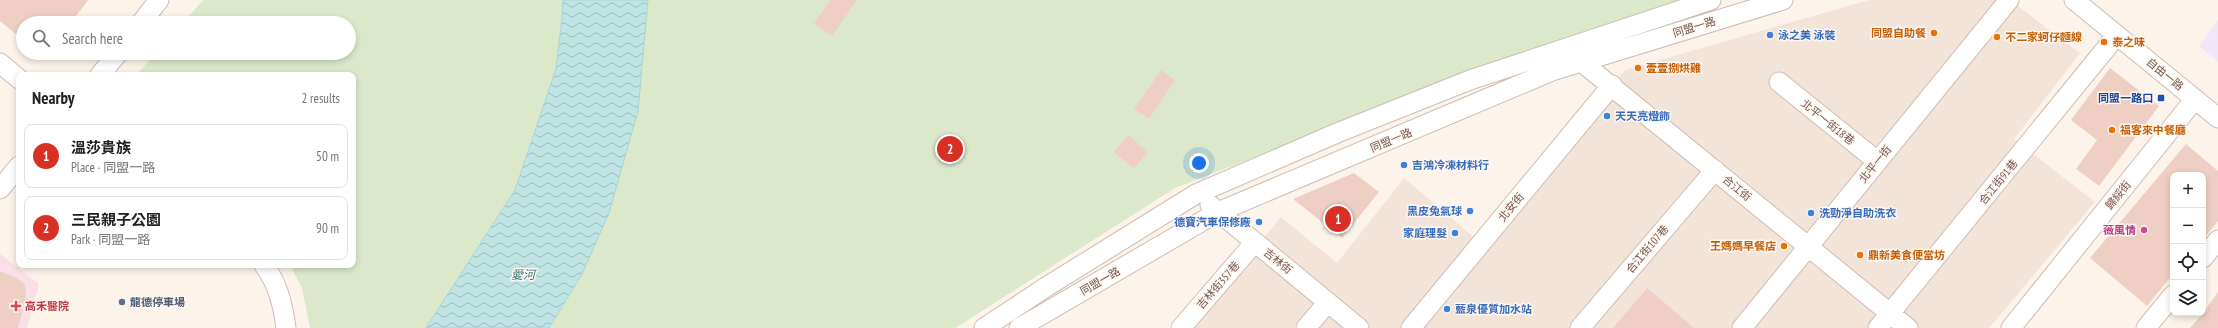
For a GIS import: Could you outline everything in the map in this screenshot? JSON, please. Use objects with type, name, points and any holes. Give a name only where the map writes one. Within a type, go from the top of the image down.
[{"type":"street","points":[[147,16],[160,0]]},
{"type":"street","name":"同盟一路","points":[[984,328],[1052,283],[1196,194],[1337,133],[1470,80],[1711,0]]},
{"type":"street","name":"同盟一路","points":[[1019,328],[1218,212],[1552,72],[1582,61],[1784,0]]},
{"type":"street","name":"北平一街","points":[[1742,328],[1810,248],[1877,161],[2010,0]]},
{"type":"street","name":"自由一路","points":[[2074,0],[2218,118]]},
{"type":"street","name":"合江街91巷","points":[[1878,328],[2117,35]]},
{"type":"street","name":"合江街","points":[[1566,49],[1908,328]]},
{"type":"street","points":[[102,72],[112,60]]},
{"type":"street","points":[[0,63],[16,76]]},
{"type":"street","name":"北平一街18巷","points":[[1779,82],[1877,161]]},
{"type":"street","name":"北安街","points":[[1411,328],[1612,86]]},
{"type":"street","name":"歸綏街","points":[[2011,328],[2195,99]]},
{"type":"street","points":[[0,189],[16,170]]},
{"type":"street","name":"合江街107巷","points":[[1580,328],[1715,170]]},
{"type":"street","name":"吉林街","points":[[1196,194],[1360,328]]},
{"type":"street","points":[[2206,254],[2218,240]]},
{"type":"street","name":"吉林街357巷","points":[[1181,328],[1255,242]]},
{"type":"street","points":[[266,268],[274,279],[284,310],[286,328]]},
{"type":"street","points":[[2146,328],[2170,299]]},
{"type":"street","points":[[1306,328],[1328,302]]},
{"type":"shaded area","points":[[1869,0],[2010,0],[2080,53],[2014,139],[2095,202],[1989,328],[1190,328],[1281,217],[1337,263],[1404,178],[1484,246],[1625,70]]},
{"type":"shaded area","points":[[2218,20],[2218,62],[2199,46]]},
{"type":"shaded area","name":"高禾醫院","points":[[0,254],[16,266],[16,268],[18,268],[39,284],[27,328],[0,328]]},
{"type":"green space","points":[[203,0],[563,0],[556,69],[515,190],[426,328],[310,328],[302,288],[292,268],[356,268],[356,72],[139,72],[150,60],[356,60],[356,16],[189,16]]},
{"type":"green space","points":[[648,0],[1679,0],[1569,36],[1175,188],[955,328],[549,328],[582,274],[638,111]]},
{"type":"water","name":"愛河","points":[[563,0],[648,0],[638,111],[609,213],[582,274],[549,328],[426,328],[515,190],[556,69]]},
{"type":"building","points":[[0,0],[88,0],[76,16],[16,16],[16,34],[0,21]]},
{"type":"building","points":[[830,0],[857,0],[832,36],[814,24]]},
{"type":"building","name":"福客來中餐廳","points":[[2110,68],[2159,106],[2099,186],[2076,169],[2097,140],[2071,120]]},
{"type":"building","points":[[1161,70],[1175,80],[1149,119],[1134,109]]},
{"type":"building","points":[[1128,135],[1148,152],[1134,169],[1114,152]]},
{"type":"building","name":"薇風情","points":[[2186,144],[2218,171],[2218,221],[2206,235],[2206,172],[2170,172],[2170,278],[2147,306],[2090,258]]},
{"type":"building","points":[[1354,173],[1379,192],[1342,238],[1293,199]]},
{"type":"building","name":"高禾醫院","points":[[0,271],[18,279],[25,285],[26,296],[18,328],[0,328]]},
{"type":"building","points":[[1647,288],[1694,328],[1613,328]]},
{"type":"building","points":[[2218,292],[2218,328],[2190,328],[2200,316],[2206,316],[2206,309]]},
{"type":"place","name":"同盟自助餐","points":[[1934,33]]},
{"type":"place","name":"泳之美 泳裝","points":[[1770,35]]},
{"type":"place","name":"不二家蚵仔麵線","points":[[1997,37]]},
{"type":"place","name":"泰之味","points":[[2104,42]]},
{"type":"place","name":"壹壹捌烘雞","points":[[1638,68]]},
{"type":"place","name":"同盟一路口","points":[[2161,98]]},
{"type":"place","name":"天天亮燈飾","points":[[1607,116]]},
{"type":"place","name":"福客來中餐廳","points":[[2112,130]]},
{"type":"place","name":"三民親子公園","points":[[950,149]]},
{"type":"place","name":"吉鴻冷凍材料行","points":[[1404,165]]},
{"type":"place","name":"黑皮兔氣球","points":[[1470,211]]},
{"type":"place","name":"洗勁淨自助洗衣","points":[[1811,213]]},
{"type":"place","name":"溫莎貴族","points":[[1338,219]]},
{"type":"place","name":"德寶汽車保修廠","points":[[1259,222]]},
{"type":"place","name":"薇風情","points":[[2144,230]]},
{"type":"place","name":"家庭理髮","points":[[1455,233]]},
{"type":"place","name":"王媽媽早餐店","points":[[1784,246]]},
{"type":"place","name":"鼎新美食便當坊","points":[[1860,255]]},
{"type":"place","name":"龍德停車場","points":[[122,302]]},
{"type":"place","name":"高禾醫院","points":[[16,306]]},
{"type":"place","name":"藍泉優質加水站","points":[[1447,309]]}]
